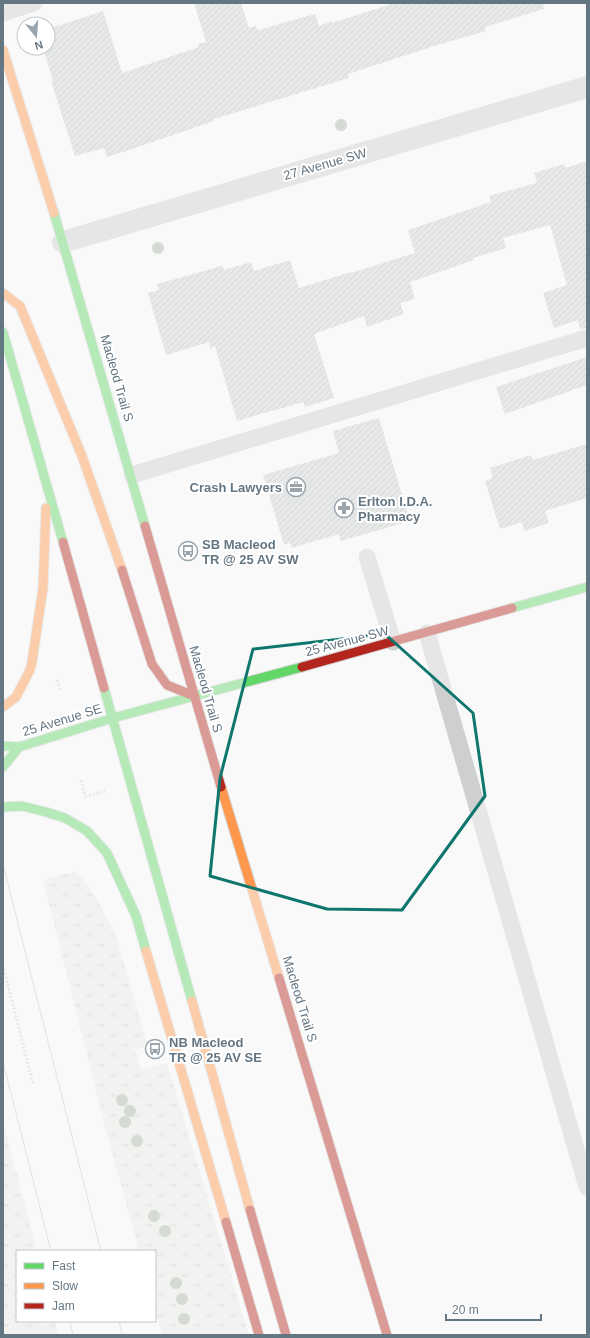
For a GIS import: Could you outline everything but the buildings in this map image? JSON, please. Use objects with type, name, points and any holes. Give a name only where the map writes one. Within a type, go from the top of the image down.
[{"type":"main road","name":"Macleod Trail S","points":[[3,50],[63,242],[132,475],[194,696],[387,1335]]},
{"type":"main road","points":[[3,293],[20,306],[82,456],[123,572],[152,664],[167,685],[194,696]]},
{"type":"main road","points":[[3,332],[113,718],[274,1298],[286,1335]]},
{"type":"main road","points":[[3,707],[16,697],[30,670],[32,662],[44,588],[46,487]]},
{"type":"main road","name":"25 Avenue SW","points":[[113,718],[427,633],[587,587]]},
{"type":"main road","name":"25 Avenue SE","points":[[3,746],[19,747],[113,718]]},
{"type":"main road","name":"25 Avenue SE","points":[[3,767],[19,747]]},
{"type":"main road","points":[[3,807],[22,806],[65,818],[88,831],[107,853],[136,916],[259,1335]]},
{"type":"street","name":"27 Avenue SW","points":[[63,242],[587,87]]},
{"type":"lane","points":[[3,13],[34,3]]},
{"type":"lane","points":[[132,475],[587,338]]},
{"type":"lane","points":[[367,557],[393,642]]},
{"type":"lane","points":[[427,633],[587,1187]]},
{"type":"path","points":[[81,780],[85,796],[105,791]]},
{"type":"path","points":[[3,965],[33,1084]]},
{"type":"highlighted area","points":[[385,634],[473,713],[485,796],[402,910],[327,909],[210,876],[220,778],[253,649]]},
{"type":"green space","points":[[76,871],[95,895],[115,933],[148,1046],[135,1050],[141,1070],[167,1063],[249,1335],[162,1335],[156,1314],[156,1250],[139,1250],[105,1127],[43,880]]},
{"type":"green space","points":[[3,1121],[37,1250],[16,1250],[16,1322],[55,1322],[58,1335],[3,1335]]},
{"type":"tram line","points":[[3,864],[101,1250]]},
{"type":"tram line","points":[[3,1062],[51,1250]]},
{"type":"tram line","points":[[70,1322],[73,1335]]},
{"type":"tram line","points":[[119,1322],[122,1335]]},
{"type":"traffic: fast","points":[[54,213],[145,526]]},
{"type":"traffic: fast","points":[[3,332],[63,542]]},
{"type":"traffic: fast","points":[[512,608],[587,587]]},
{"type":"traffic: fast","points":[[3,746],[19,747],[113,718],[302,667]]},
{"type":"traffic: fast","points":[[104,688],[192,1001]]},
{"type":"traffic: fast","points":[[3,767],[19,747]]},
{"type":"traffic: fast","points":[[3,807],[22,806],[46,812],[65,818],[87,831],[107,853],[136,916],[146,951]]},
{"type":"traffic: slow","points":[[3,50],[54,213]]},
{"type":"traffic: slow","points":[[3,293],[20,306],[82,456],[122,570]]},
{"type":"traffic: slow","points":[[3,707],[16,697],[30,670],[32,662],[43,588],[46,508]]},
{"type":"traffic: slow","points":[[221,787],[279,978]]},
{"type":"traffic: slow","points":[[146,951],[226,1222]]},
{"type":"traffic: slow","points":[[192,1001],[250,1210]]},
{"type":"traffic: jam","points":[[145,526],[221,787]]},
{"type":"traffic: jam","points":[[63,542],[104,688]]},
{"type":"traffic: jam","points":[[122,570],[152,664],[167,685],[194,696]]},
{"type":"traffic: jam","points":[[302,667],[512,608]]},
{"type":"traffic: jam","points":[[279,978],[387,1335]]},
{"type":"traffic: jam","points":[[250,1210],[286,1335]]},
{"type":"traffic: jam","points":[[226,1222],[259,1335]]},
{"type":"place","name":"Crash Lawyers","points":[[296,487]]},
{"type":"place","name":"Erlton I.D.A. Pharmacy","points":[[344,508]]},
{"type":"place","name":"SB Macleod TR @ 25 AV SW","points":[[188,551]]},
{"type":"place","name":"NB Macleod TR @ 25 AV SE","points":[[155,1049]]}]
